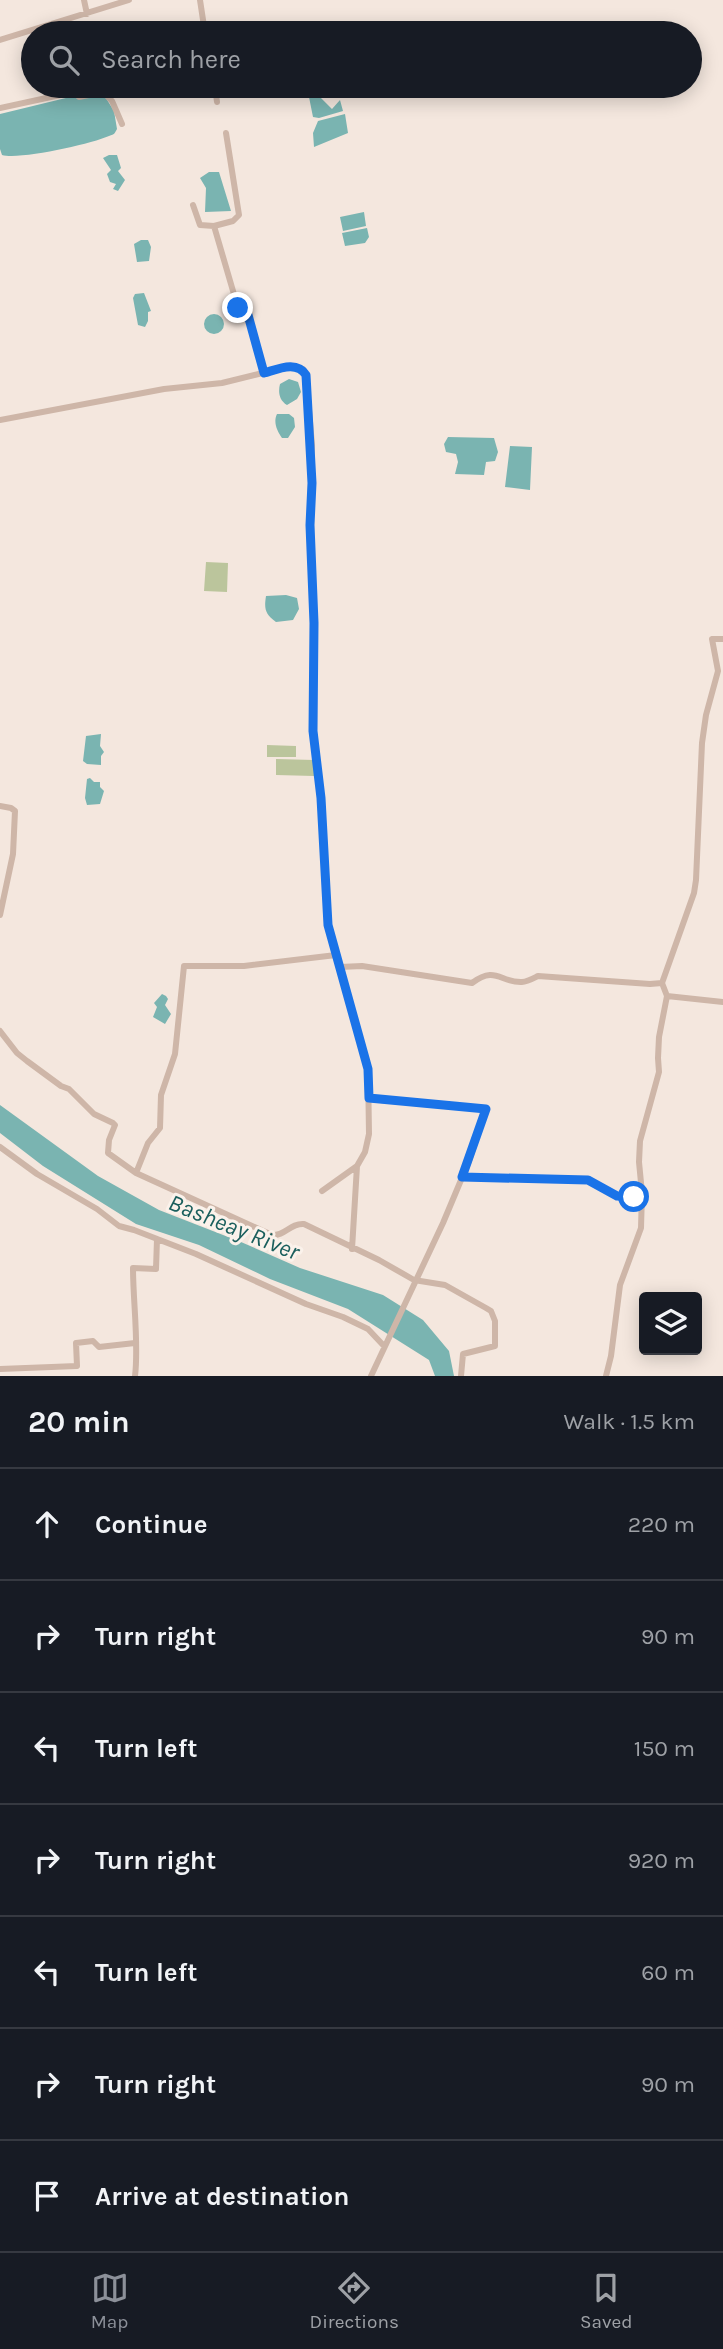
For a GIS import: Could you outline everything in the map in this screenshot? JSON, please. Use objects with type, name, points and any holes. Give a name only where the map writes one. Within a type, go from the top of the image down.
[{"type":"street","points":[[84,0],[87,14]]},
{"type":"street","points":[[64,21],[129,0]]},
{"type":"street","points":[[200,0],[203,21]]},
{"type":"street","points":[[0,40],[21,34]]},
{"type":"street","points":[[0,108],[46,98]]},
{"type":"street","points":[[109,98],[122,124]]},
{"type":"street","points":[[216,98],[217,102]]},
{"type":"street","points":[[193,205],[200,225],[214,226],[233,221],[239,215],[226,133]]},
{"type":"street","points":[[214,226],[238,308],[248,315],[264,373]]},
{"type":"street","points":[[0,420],[164,389],[222,383],[296,366],[303,369],[306,375],[312,458],[310,525],[314,623],[313,731],[321,798],[328,925],[368,1069],[368,1143],[357,1166],[352,1249]]},
{"type":"street","points":[[606,1376],[620,1284],[641,1228],[640,1141],[660,1072],[659,1037],[667,996],[662,983],[694,893],[702,743],[706,715],[718,671],[712,639],[723,639]]},
{"type":"street","points":[[0,806],[11,807],[15,811],[13,854],[0,915]]},
{"type":"street","points":[[136,1173],[148,1143],[160,1128],[161,1095],[175,1054],[184,966],[244,966],[336,955]]},
{"type":"street","points":[[340,967],[362,966],[472,982],[482,975],[496,975],[522,982],[538,976],[662,983]]},
{"type":"street","points":[[667,996],[723,1002]]},
{"type":"street","points":[[0,1031],[17,1053],[69,1089],[94,1114],[115,1125],[109,1140],[108,1153],[136,1173],[264,1232],[278,1235],[294,1224],[304,1224],[414,1280],[453,1289],[491,1311],[496,1328],[495,1346],[463,1354],[461,1376]]},
{"type":"street","points":[[369,1098],[486,1109],[462,1177],[371,1376]]},
{"type":"street","points":[[0,1147],[119,1226],[158,1239],[306,1304],[343,1317],[368,1329],[384,1346]]},
{"type":"street","points":[[322,1191],[357,1166]]},
{"type":"street","points":[[462,1177],[588,1180],[617,1196],[634,1197],[642,1193]]},
{"type":"street","points":[[135,1376],[133,1268],[156,1269],[158,1239]]},
{"type":"street","points":[[0,1369],[77,1366],[75,1343],[93,1341],[99,1347],[135,1343]]},
{"type":"green space","points":[[206,562],[228,563],[227,592],[204,591]]},
{"type":"green space","points":[[267,745],[296,746],[296,757],[267,757]]},
{"type":"green space","points":[[276,759],[314,760],[314,776],[276,775]]},
{"type":"water","points":[[66,98],[106,98],[114,111],[117,129],[113,134],[87,143],[24,155],[2,155],[0,114]]},
{"type":"water","points":[[309,98],[321,98],[332,109],[340,100],[343,111],[319,118],[313,117]]},
{"type":"water","points":[[345,114],[348,133],[314,147],[313,133],[318,121]]},
{"type":"water","points":[[117,155],[121,168],[118,171],[125,180],[118,191],[113,189],[116,184],[110,182],[107,174],[111,170],[103,158]]},
{"type":"water","points":[[209,172],[219,172],[231,211],[205,212],[206,188],[200,178]]},
{"type":"water","points":[[364,212],[366,226],[343,231],[340,217]]},
{"type":"water","points":[[367,228],[369,237],[365,243],[345,246],[342,233]]},
{"type":"water","points":[[148,240],[151,247],[149,261],[137,262],[134,244]]},
{"type":"water","points":[[144,293],[151,311],[148,312],[145,327],[138,325],[133,298],[135,294]]},
{"type":"water","points":[[210,314],[218,314],[224,324],[218,334],[210,334],[204,328],[204,320]]},
{"type":"water","points":[[289,379],[298,382],[301,392],[297,399],[287,405],[279,390],[280,384]]},
{"type":"water","points":[[277,414],[289,414],[294,418],[295,427],[288,438],[282,438],[277,429]]},
{"type":"water","points":[[448,437],[494,438],[498,452],[495,461],[486,462],[484,475],[455,474],[458,462],[456,454],[446,452],[444,444]]},
{"type":"water","points":[[510,446],[532,447],[530,490],[505,487]]},
{"type":"water","points":[[286,595],[297,598],[299,609],[293,620],[276,622],[266,611],[266,596]]},
{"type":"water","points":[[101,734],[100,746],[104,752],[101,765],[87,764],[83,761],[86,736]]},
{"type":"water","points":[[90,778],[94,782],[100,782],[104,791],[100,804],[87,805],[87,779]]},
{"type":"water","points":[[162,994],[168,999],[165,1005],[171,1014],[165,1024],[153,1017],[157,1007],[154,1003]]},
{"type":"water","points":[[0,1105],[98,1176],[159,1210],[300,1268],[383,1295],[423,1320],[449,1351],[454,1376],[435,1376],[429,1360],[348,1309],[270,1279],[199,1245],[136,1224],[43,1166],[0,1133]]},
{"type":"route","points":[[238,308],[248,315],[264,373],[296,366],[303,369],[306,375],[312,445],[310,525],[314,623],[313,731],[321,798],[328,925],[368,1069],[369,1098],[486,1109],[462,1177],[588,1180],[606,1192],[634,1197]]},
{"type":"water label","name":"Basheay River","points":[[234,1227]]}]
